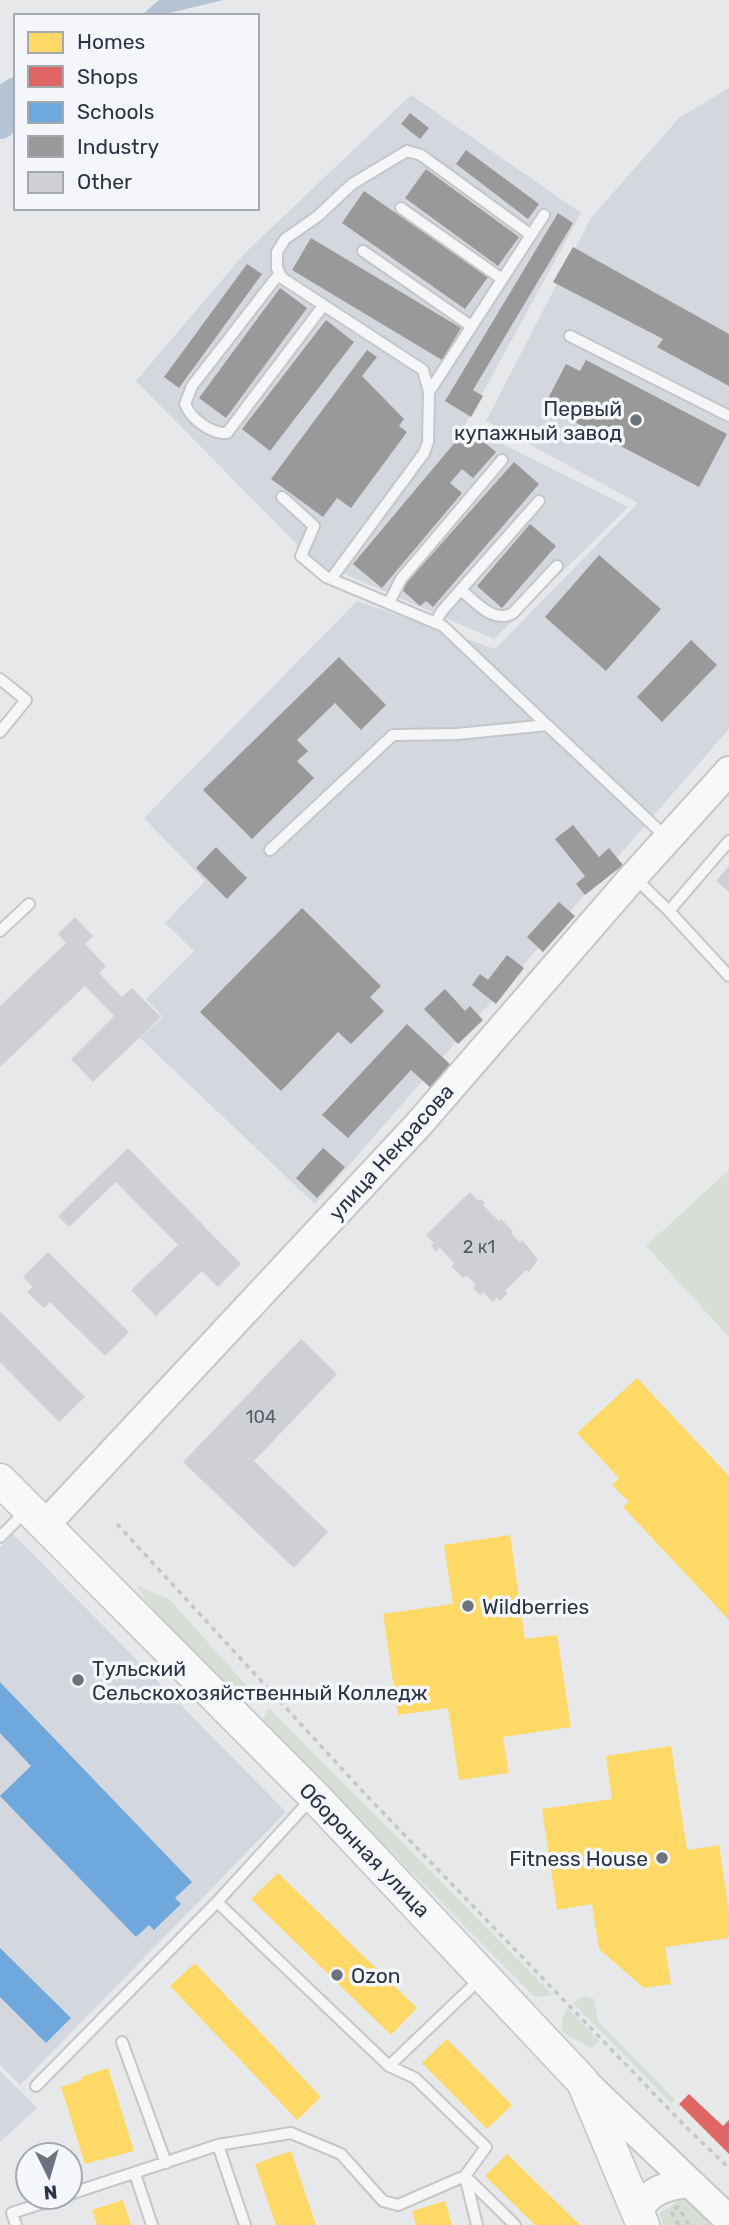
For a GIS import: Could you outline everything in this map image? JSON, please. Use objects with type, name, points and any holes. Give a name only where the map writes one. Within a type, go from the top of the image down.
[{"type":"main road","name":"Оборонная улица","points":[[0,1480],[18,1521],[314,1796],[583,2082]]},
{"type":"main road","points":[[583,2082],[640,2217]]},
{"type":"street","name":"улица Некрасова","points":[[18,1521],[419,1124],[729,771]]},
{"type":"street","name":"Оборонная улица","points":[[583,2082],[729,2220]]},
{"type":"street","points":[[640,2217],[646,2197],[673,2184],[690,2183]]},
{"type":"lane","points":[[323,306],[227,433],[216,432],[193,418],[185,404],[192,386],[279,274],[277,252],[285,240],[318,216],[352,184],[407,151],[421,155],[531,235]]},
{"type":"lane","points":[[401,208],[502,279]]},
{"type":"lane","points":[[429,391],[544,215]]},
{"type":"lane","points":[[363,251],[471,326]]},
{"type":"lane","points":[[279,274],[323,306],[424,370],[429,391],[428,442],[424,453],[331,579]]},
{"type":"lane","points":[[570,337],[729,416]]},
{"type":"lane","points":[[388,603],[401,579],[502,460]]},
{"type":"lane","points":[[282,497],[314,526],[301,556],[331,579],[443,626],[668,839]]},
{"type":"lane","points":[[435,623],[442,611],[539,501]]},
{"type":"lane","points":[[461,590],[490,614],[507,617],[556,566]]},
{"type":"lane","points":[[0,679],[26,700],[0,732]]},
{"type":"lane","points":[[270,850],[393,735],[457,734],[547,725]]},
{"type":"lane","points":[[669,911],[729,841]]},
{"type":"lane","points":[[634,877],[729,976]]},
{"type":"lane","points":[[0,931],[29,904]]},
{"type":"lane","points":[[36,2086],[217,1902],[314,1796]]},
{"type":"lane","points":[[84,2190],[218,2145],[291,2133],[341,2154],[383,2202],[398,2205],[465,2176],[486,2147],[415,2078],[389,2066],[217,1902]]},
{"type":"lane","points":[[389,2066],[484,1975]]},
{"type":"lane","points":[[122,2042],[166,2163]]},
{"type":"lane","points":[[218,2145],[245,2225]]},
{"type":"lane","points":[[135,2174],[152,2225]]},
{"type":"lane","points":[[465,2176],[477,2225]]},
{"type":"lane","points":[[465,2176],[515,2225]]},
{"type":"lane","points":[[16,2225],[12,2213],[18,2211]]},
{"type":"path","points":[[117,1524],[366,1795],[688,2129],[729,2168]]},
{"type":"path","points":[[679,2225],[671,2211],[678,2207],[690,2225]]},
{"type":"shaded area","points":[[729,88],[729,729],[315,1204],[140,1038],[163,1017],[146,999],[194,951],[165,923],[205,881],[144,818],[357,601],[495,649],[638,503],[486,421],[591,218],[679,118]]},
{"type":"shaded area","points":[[411,95],[581,213],[465,425],[628,507],[494,639],[342,573],[331,579],[136,381],[245,253]]},
{"type":"shaded area","points":[[729,1170],[729,1337],[646,1246]]},
{"type":"shaded area","name":"Тульский Сельскохозяйственный Колледж","points":[[13,1534],[286,1812],[20,2085],[0,2065],[0,1548]]},
{"type":"shaded area","points":[[137,1586],[169,1599],[254,1694],[242,1697],[231,1691],[147,1602]]},
{"type":"shaded area","points":[[269,1708],[552,1994],[534,1996],[265,1724],[263,1718]]},
{"type":"shaded area","points":[[584,1996],[594,1999],[598,2021],[675,2100],[671,2103],[573,2003]]},
{"type":"shaded area","points":[[567,2008],[599,2041],[591,2049],[564,2032],[562,2026]]},
{"type":"shaded area","points":[[0,2071],[37,2108],[0,2142]]},
{"type":"shaded area","points":[[686,2196],[716,2225],[663,2225],[660,2213]]},
{"type":"water","points":[[159,0],[223,0],[165,14],[143,14]]},
{"type":"building: Homes","points":[[637,1378],[729,1476],[729,1620],[623,1507],[629,1502],[612,1485],[619,1478],[577,1433]]},
{"type":"building: Homes","points":[[510,1535],[525,1639],[557,1635],[571,1727],[503,1737],[509,1773],[459,1780],[448,1708],[398,1715],[383,1614],[453,1604],[444,1545]]},
{"type":"building: Homes","points":[[671,1746],[687,1850],[719,1845],[729,1912],[729,1938],[665,1947],[671,1984],[644,1988],[599,1949],[592,1904],[557,1910],[542,1809],[612,1799],[606,1756]]},
{"type":"building: Homes","points":[[278,1873],[417,2008],[391,2035],[251,1899]]},
{"type":"building: Homes","points":[[195,1963],[321,2097],[297,2120],[170,1986]]},
{"type":"building: Homes","points":[[447,2039],[512,2105],[487,2129],[422,2063]]},
{"type":"building: Homes","points":[[108,2068],[134,2151],[85,2164],[84,2141],[78,2141],[61,2087],[82,2080],[81,2077]]},
{"type":"building: Homes","points":[[291,2151],[316,2225],[276,2225],[255,2164]]},
{"type":"building: Homes","points":[[507,2154],[580,2225],[535,2225],[485,2176]]},
{"type":"building: Homes","points":[[123,2200],[131,2225],[97,2225],[92,2210]]},
{"type":"building: Homes","points":[[445,2201],[452,2225],[416,2225],[412,2211]]},
{"type":"building: Shops","points":[[689,2094],[723,2126],[729,2120],[729,2154],[679,2104]]},
{"type":"building: Schools","points":[[0,1682],[192,1882],[175,1898],[181,1904],[154,1930],[149,1925],[136,1937],[0,1796],[31,1766],[0,1733]]},
{"type":"building: Schools","points":[[0,1948],[71,2018],[46,2043],[0,1997]]},
{"type":"building: Industry","points":[[410,113],[429,128],[420,139],[401,124]]},
{"type":"building: Industry","points":[[466,150],[539,204],[528,219],[456,164]]},
{"type":"building: Industry","points":[[426,169],[519,237],[498,266],[405,198]]},
{"type":"building: Industry","points":[[364,191],[488,277],[465,309],[342,223]]},
{"type":"building: Industry","points":[[558,213],[573,223],[473,390],[483,396],[471,417],[445,401]]},
{"type":"building: Industry","points":[[311,238],[461,328],[442,360],[292,270]]},
{"type":"building: Industry","points":[[573,247],[729,334],[729,386],[657,347],[663,339],[553,282]]},
{"type":"building: Industry","points":[[247,264],[262,274],[179,388],[164,377]]},
{"type":"building: Industry","points":[[280,288],[307,308],[226,418],[199,398]]},
{"type":"building: Industry","points":[[326,320],[354,342],[270,451],[242,429]]},
{"type":"building: Industry","points":[[367,350],[377,357],[362,376],[404,419],[399,426],[407,432],[351,508],[337,498],[323,517],[271,479]]},
{"type":"building: Industry","name":"Первый купажный завод","points":[[586,360],[727,434],[699,487],[544,406],[566,364],[580,371]]},
{"type":"building: Industry","points":[[467,428],[496,452],[473,478],[462,469],[450,483],[462,493],[382,588],[353,564]]},
{"type":"building: Industry","points":[[514,462],[539,484],[433,607],[426,601],[420,606],[401,589]]},
{"type":"building: Industry","points":[[530,524],[556,546],[502,608],[477,586]]},
{"type":"building: Industry","points":[[599,555],[661,609],[606,671],[545,617]]},
{"type":"building: Industry","points":[[691,640],[717,665],[662,722],[637,697]]},
{"type":"building: Industry","points":[[339,657],[386,705],[361,730],[335,703],[297,740],[308,751],[297,761],[314,778],[252,839],[203,790]]},
{"type":"building: Industry","points":[[573,825],[599,857],[609,848],[623,865],[585,895],[576,884],[585,876],[555,839]]},
{"type":"building: Industry","points":[[216,847],[247,878],[227,899],[196,868]]},
{"type":"building: Industry","points":[[559,902],[575,916],[543,952],[527,937]]},
{"type":"building: Industry","points":[[302,908],[381,986],[370,997],[384,1011],[351,1044],[338,1032],[281,1091],[200,1012]]},
{"type":"building: Industry","points":[[507,955],[524,968],[496,1004],[472,985],[480,974],[488,980]]},
{"type":"building: Industry","points":[[445,989],[465,1011],[470,1006],[483,1020],[458,1044],[424,1009]]},
{"type":"building: Industry","points":[[407,1024],[453,1067],[432,1089],[411,1070],[348,1138],[322,1115]]},
{"type":"building: Industry","points":[[323,1148],[345,1167],[317,1198],[296,1178]]},
{"type":"building: Other","points":[[729,866],[729,892],[716,881]]},
{"type":"building: Other","points":[[75,917],[93,936],[85,944],[106,966],[99,973],[122,997],[132,988],[161,1017],[93,1082],[71,1059],[114,1016],[85,986],[0,1067],[0,1006],[66,943],[58,934]]},
{"type":"building: Other","points":[[128,1148],[241,1264],[218,1287],[202,1271],[156,1316],[131,1290],[178,1245],[116,1182],[69,1227],[58,1216]]},
{"type":"building: Other","points":[[470,1192],[479,1201],[481,1199],[485,1203],[483,1205],[499,1221],[501,1219],[513,1231],[511,1233],[520,1242],[522,1240],[538,1259],[529,1272],[526,1270],[505,1291],[507,1294],[500,1301],[497,1298],[493,1302],[483,1292],[480,1295],[473,1288],[476,1285],[466,1275],[463,1278],[451,1266],[454,1263],[440,1248],[436,1252],[431,1246],[434,1243],[426,1235]]},
{"type":"building: Other","points":[[48,1252],[129,1332],[105,1356],[50,1302],[44,1308],[27,1292],[33,1287],[23,1277]]},
{"type":"building: Other","points":[[0,1311],[85,1397],[59,1422],[0,1362]]},
{"type":"building: Other","points":[[301,1339],[337,1374],[254,1461],[328,1532],[294,1568],[183,1462]]},
{"type":"waterway","points":[[0,123],[9,98],[14,94]]},
{"type":"place","name":"Первый купажный завод","points":[[636,420]]},
{"type":"place","name":"Wildberries","points":[[468,1606]]},
{"type":"place","name":"Тульский Сельскохозяйственный Колледж","points":[[78,1680]]},
{"type":"place","name":"Fitness House","points":[[662,1858]]},
{"type":"place","name":"Ozon","points":[[337,1975]]}]
